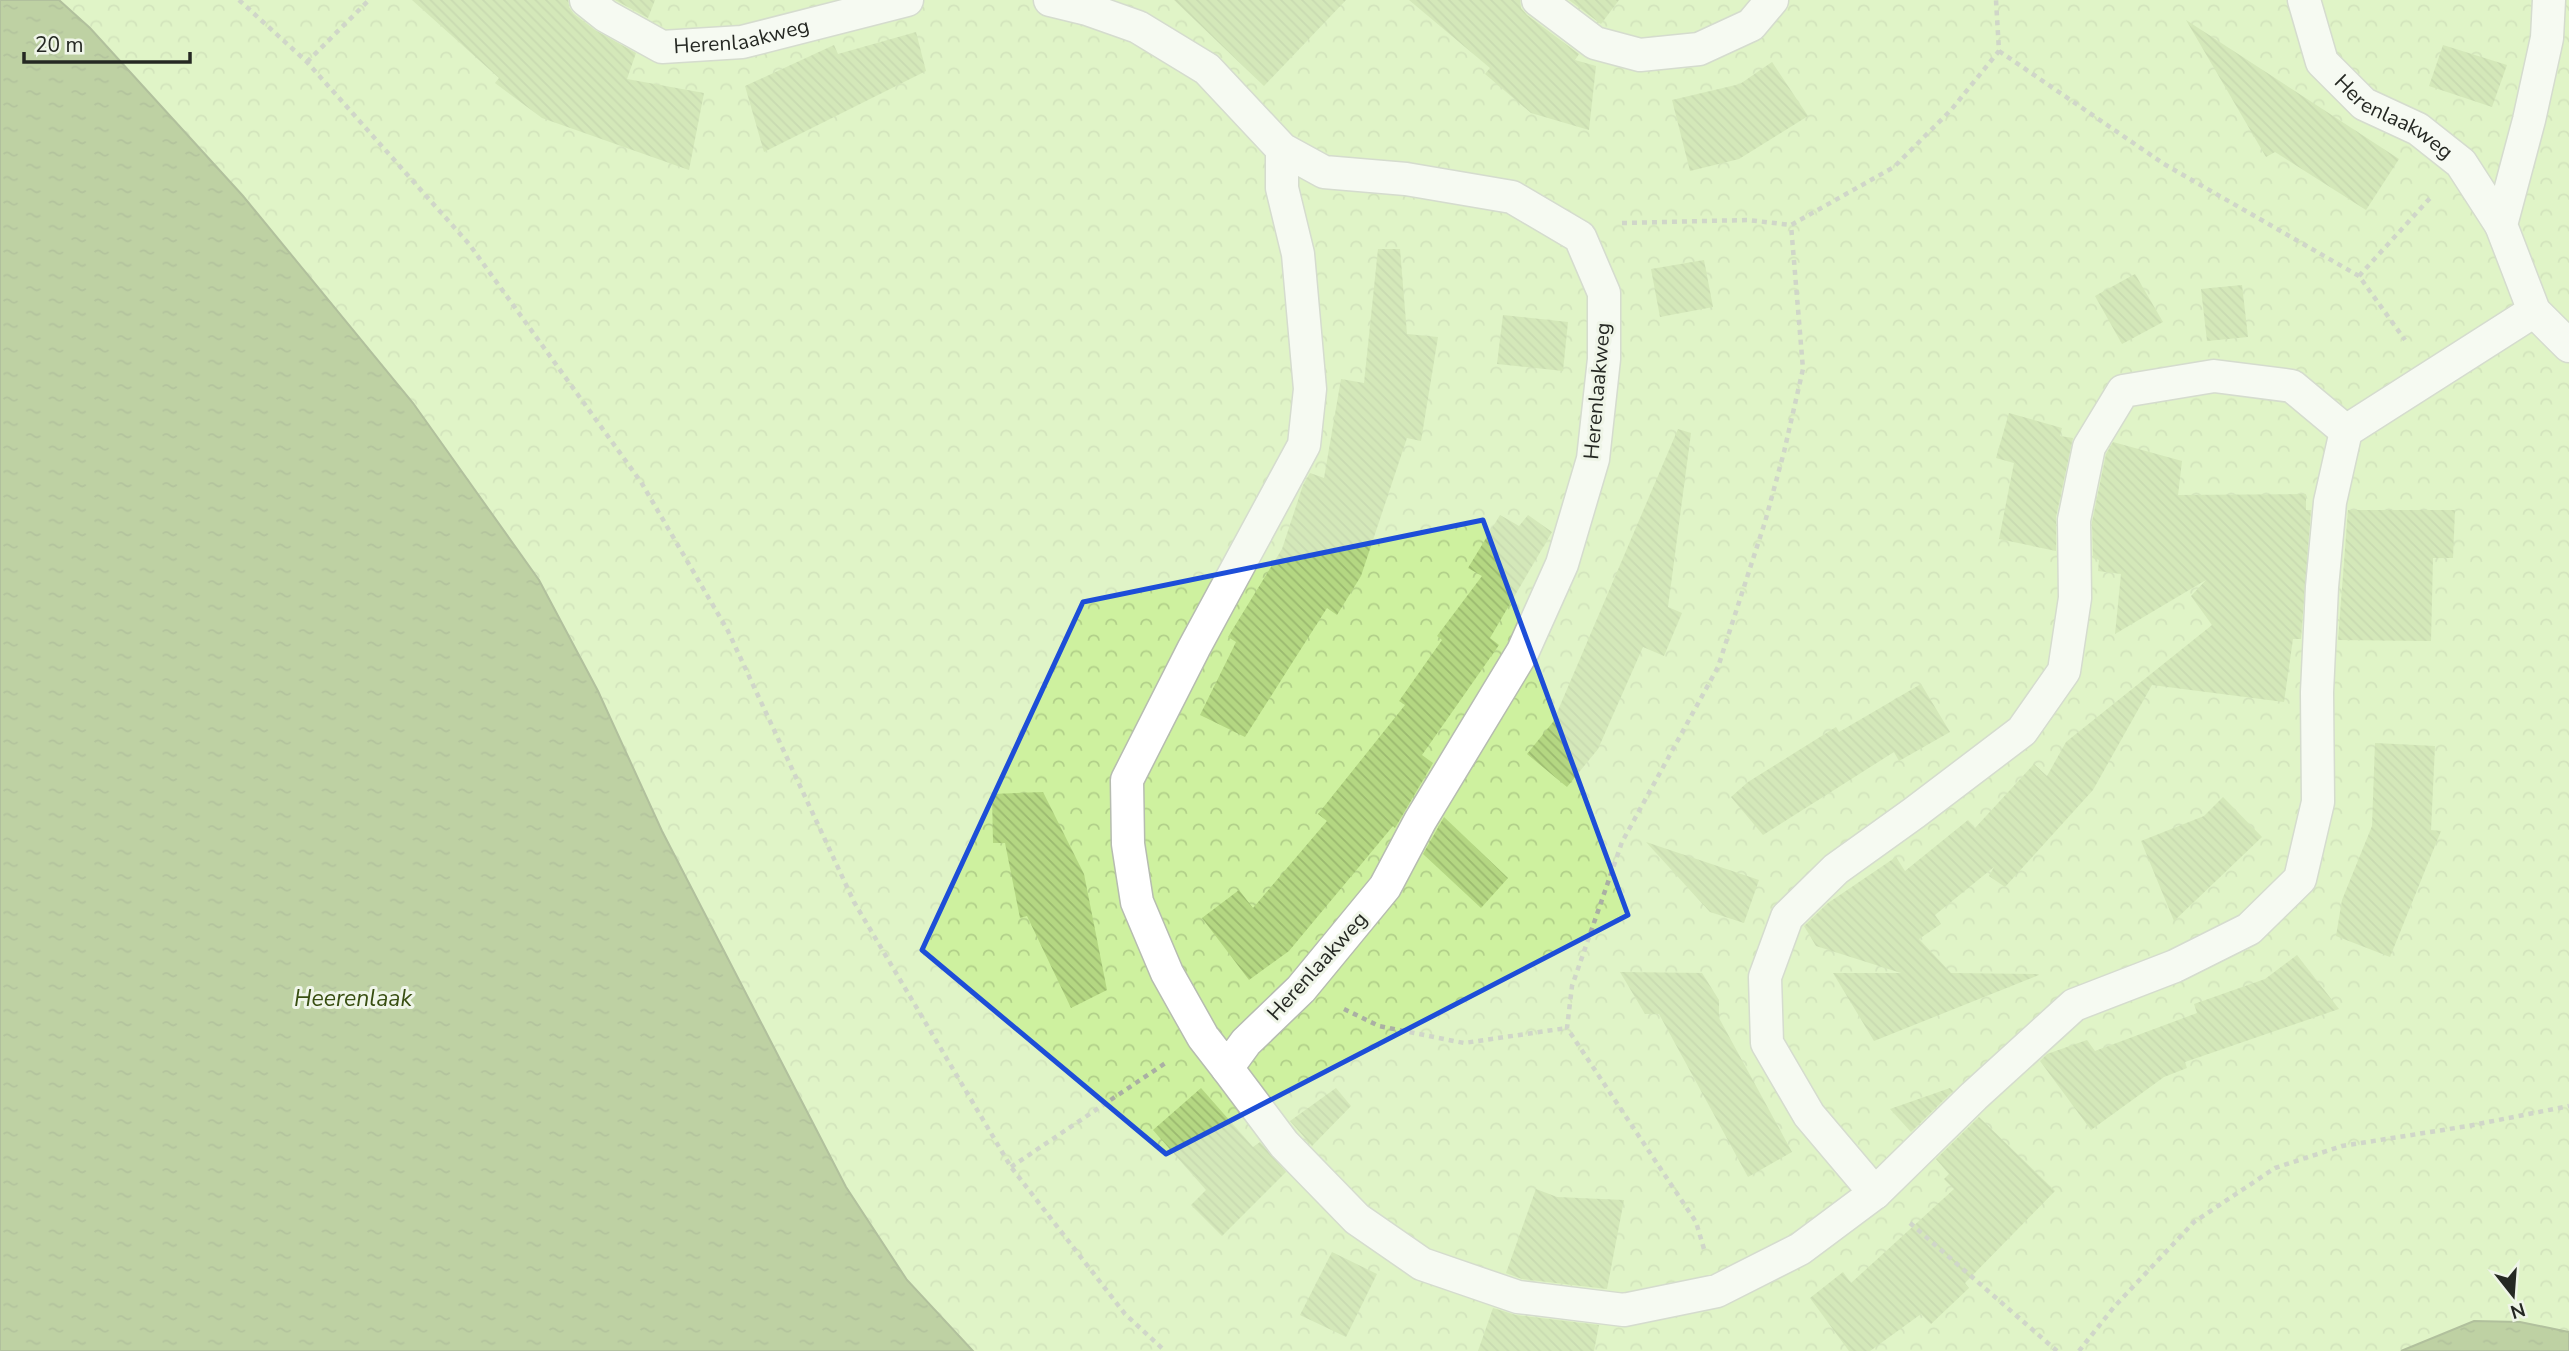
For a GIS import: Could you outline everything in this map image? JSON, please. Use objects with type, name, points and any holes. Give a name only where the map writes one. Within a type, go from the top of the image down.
[{"type":"lane","name":"Herenlaakweg","points":[[586,0],[606,16],[663,47],[742,42],[907,0]]},
{"type":"lane","points":[[1050,0],[1087,9],[1138,27],[1207,69],[1282,149],[1324,172],[1406,179],[1512,197],[1580,237]]},
{"type":"lane","points":[[1538,0],[1595,43],[1640,55],[1699,49],[1751,25],[1772,0]]},
{"type":"lane","name":"Herenlaakweg","points":[[2304,0],[2322,62],[2364,104],[2418,129],[2461,163],[2501,225],[2533,312],[2569,346]]},
{"type":"lane","points":[[2501,225],[2529,120],[2547,38],[2549,0]]},
{"type":"lane","points":[[1282,149],[1282,188],[1297,254],[1310,389],[1304,445],[1194,648],[1127,780],[1128,844],[1137,902],[1167,973],[1203,1037],[1284,1144],[1357,1219],[1422,1264],[1518,1297],[1624,1310],[1717,1291],[1800,1249],[1875,1193],[1984,1086],[2074,1004],[2175,966],[2249,929],[2300,879],[2318,802],[2317,692],[2322,587],[2330,502],[2346,431],[2533,312]]},
{"type":"lane","name":"Herenlaakweg","points":[[1227,1068],[1246,1042],[1301,989],[1385,887],[1420,821],[1523,651],[1562,564],[1593,459],[1604,359],[1604,293],[1580,237]]},
{"type":"lane","points":[[1875,1193],[1809,1115],[1767,1043],[1765,977],[1787,917],[1836,869],[2022,731],[2064,671],[2075,598],[2074,520],[2090,447],[2123,391],[2214,376],[2292,386],[2346,431]]},
{"type":"path","points":[[239,0],[306,62],[469,244],[641,482],[728,631],[854,902],[1011,1167],[1125,1314],[1165,1351]]},
{"type":"path","points":[[306,62],[369,0]]},
{"type":"path","points":[[1580,237],[1616,223],[1748,220],[1791,225],[1894,167],[1951,110],[1999,51],[1996,0]]},
{"type":"path","points":[[1999,51],[2164,164],[2358,276],[2432,375]]},
{"type":"path","points":[[2358,276],[2461,163]]},
{"type":"path","points":[[1717,1291],[1696,1222],[1567,1028],[1572,986],[1622,842],[1718,667],[1768,511],[1802,369],[1791,225]]},
{"type":"path","points":[[1301,989],[1379,1026],[1464,1043],[1567,1028]]},
{"type":"path","points":[[1011,1167],[1203,1037]]},
{"type":"path","points":[[2079,1351],[2114,1307],[2194,1222],[2275,1168],[2343,1146],[2569,1106]]},
{"type":"path","points":[[1875,1193],[2057,1351]]},
{"type":"highlighted area","points":[[1483,520],[1628,915],[1166,1154],[922,950],[1083,602]]},
{"type":"green space","points":[[59,0],[2569,0],[2569,1332],[2520,1322],[2474,1321],[2401,1351],[973,1351],[907,1280],[846,1187],[662,831],[598,691],[539,580],[413,403],[243,196],[90,28]]},
{"type":"water","name":"Heerenlaak","points":[[0,0],[59,0],[90,28],[243,196],[413,403],[539,580],[598,691],[662,831],[846,1187],[907,1280],[973,1351],[0,1351]]},
{"type":"water","points":[[2474,1321],[2520,1322],[2569,1332],[2569,1351],[2401,1351]]},
{"type":"building","points":[[412,0],[568,0],[574,14],[595,30],[636,53],[627,79],[704,93],[689,170],[542,118],[495,83],[499,78]]},
{"type":"building","points":[[615,0],[655,0],[648,18]]},
{"type":"building","points":[[1174,0],[1346,0],[1264,86]]},
{"type":"building","points":[[1409,0],[1520,0],[1521,8],[1527,15],[1579,54],[1575,60],[1596,66],[1589,130],[1531,113],[1485,74],[1490,68]]},
{"type":"building","points":[[1569,0],[1619,0],[1601,24]]},
{"type":"building","points":[[2186,20],[2399,159],[2366,210],[2275,152],[2266,157]]},
{"type":"building","points":[[916,32],[926,71],[764,152],[745,86],[834,45],[838,54]]},
{"type":"building","points":[[2443,45],[2507,65],[2492,107],[2429,86]]},
{"type":"building","points":[[1772,62],[1808,116],[1739,159],[1690,171],[1672,100],[1740,84]]},
{"type":"building","points":[[1378,249],[1400,249],[1407,334],[1438,337],[1421,441],[1407,438],[1361,576],[1337,615],[1327,608],[1245,737],[1200,715],[1236,642],[1228,637],[1282,549],[1303,485],[1310,473],[1324,478],[1341,379],[1364,383]]},
{"type":"building","points":[[1704,260],[1713,307],[1660,317],[1651,269]]},
{"type":"building","points":[[2135,274],[2163,322],[2122,344],[2095,296]]},
{"type":"building","points":[[2242,285],[2248,337],[2207,341],[2201,289]]},
{"type":"building","points":[[1503,315],[1568,322],[1563,371],[1497,364]]},
{"type":"building","points":[[2009,413],[2062,428],[2060,436],[2073,438],[2056,517],[2056,551],[1999,539],[2014,463],[1996,458]]},
{"type":"building","points":[[1678,429],[1691,433],[1668,607],[1682,613],[1664,656],[1643,647],[1598,749],[1567,787],[1527,754],[1553,722]]},
{"type":"building","points":[[2113,442],[2182,461],[2178,495],[2306,494],[2306,510],[2311,510],[2301,639],[2293,639],[2284,702],[2152,685],[2093,790],[2005,887],[1989,876],[1994,867],[1935,915],[1941,924],[1919,939],[1951,973],[2039,975],[1874,1041],[1833,973],[1901,973],[1816,946],[1804,926],[1828,903],[1896,857],[1905,871],[1968,820],[1975,828],[2034,764],[2047,776],[2066,742],[2212,625],[2191,596],[2206,580],[2115,634],[2121,574],[2098,571],[2099,560],[2093,558],[2092,522],[2106,454]]},
{"type":"building","points":[[2348,510],[2455,510],[2453,558],[2433,558],[2431,641],[2338,640]]},
{"type":"building","points":[[1500,515],[1519,526],[1528,515],[1552,532],[1490,638],[1499,645],[1422,755],[1433,763],[1395,828],[1393,826],[1289,951],[1249,980],[1202,918],[1239,890],[1253,908],[1327,821],[1318,814],[1405,705],[1399,701],[1442,640],[1437,636],[1482,576],[1468,568]]},
{"type":"building","points":[[1921,684],[1950,732],[1899,761],[1894,752],[1763,835],[1731,797],[1748,782],[1836,727],[1839,732]]},
{"type":"building","points":[[2375,743],[2435,746],[2431,830],[2441,831],[2390,957],[2336,936],[2342,900],[2372,826]]},
{"type":"building","points":[[1043,792],[1084,874],[1107,990],[1071,1008],[1027,916],[1020,918],[1005,843],[993,843],[992,794]]},
{"type":"building","points":[[2223,797],[2262,837],[2174,921],[2141,841],[2204,816]]},
{"type":"building","points":[[1444,817],[1508,878],[1481,908],[1423,854]]},
{"type":"building","points":[[1646,842],[1759,880],[1744,923],[1710,912]]},
{"type":"building","points":[[2297,955],[2339,1009],[2185,1062],[2187,1068],[2164,1077],[2091,1130],[2040,1061],[2047,1054],[2087,1040],[2095,1051],[2197,1013],[2194,1004],[2265,979]]},
{"type":"building","points":[[1620,972],[1702,973],[1719,1000],[1719,1018],[1792,1152],[1748,1177],[1659,1014],[1645,1014]]},
{"type":"building","points":[[1201,1088],[1253,1147],[1260,1142],[1286,1172],[1222,1236],[1191,1205],[1206,1190],[1153,1130]]},
{"type":"building","points":[[1336,1088],[1351,1106],[1312,1146],[1290,1121]]},
{"type":"building","points":[[1950,1088],[1953,1091],[1911,1132],[1890,1109]]},
{"type":"building","points":[[1979,1117],[2055,1191],[1965,1283],[1969,1288],[1931,1324],[1921,1314],[1870,1351],[1849,1351],[1810,1298],[1843,1272],[1851,1283],[1954,1189],[1944,1179],[1949,1174],[1936,1159]]},
{"type":"building","points":[[1536,1189],[1557,1197],[1624,1200],[1607,1289],[1522,1279],[1506,1273]]},
{"type":"building","points":[[1332,1252],[1377,1274],[1346,1337],[1300,1315]]},
{"type":"building","points":[[1493,1308],[1516,1315],[1599,1325],[1594,1351],[1478,1351]]}]
